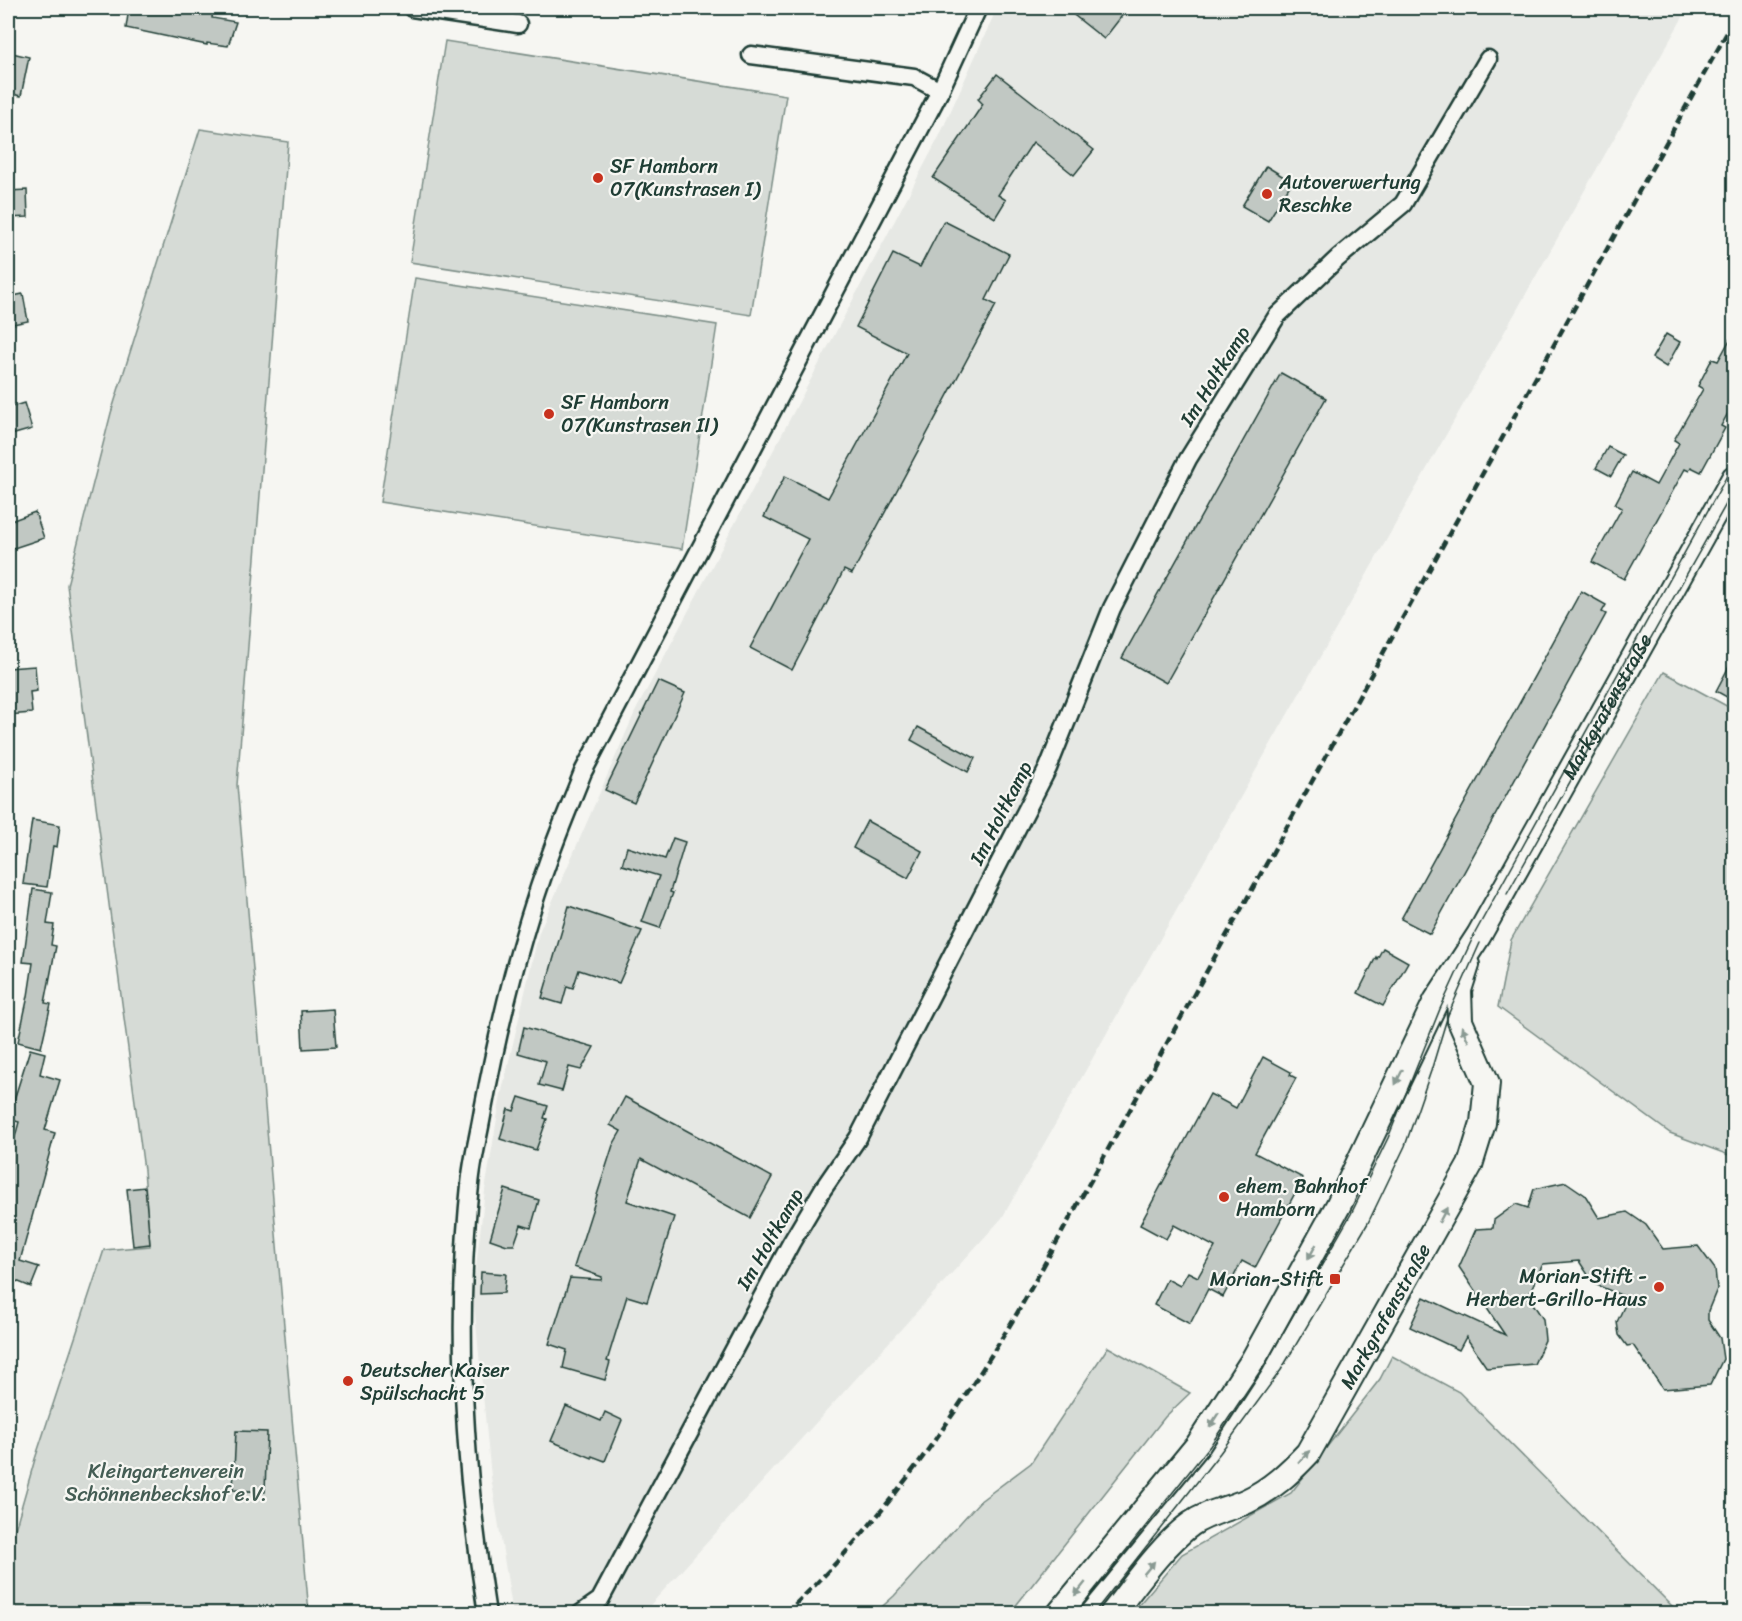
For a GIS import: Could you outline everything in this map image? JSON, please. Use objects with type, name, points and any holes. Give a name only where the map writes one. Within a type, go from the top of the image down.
[{"type":"street","points":[[412,8],[518,24]]},
{"type":"street","points":[[487,1614],[478,1557],[466,1430],[462,1347],[462,1279],[470,1183],[490,1070],[512,981],[549,856],[584,772],[940,91],[978,8]]},
{"type":"street","points":[[751,55],[914,77],[940,91]]},
{"type":"street","name":"Im Holtkamp","points":[[580,1614],[600,1600],[791,1243],[823,1189],[858,1138],[1048,768],[1112,608],[1188,459],[1277,316],[1338,258],[1403,204],[1488,58]]},
{"type":"street","name":"Markgrafenstraße","points":[[1059,1614],[1198,1445],[1252,1362],[1338,1206],[1437,1001],[1479,935],[1734,478]]},
{"type":"street","name":"Markgrafenstraße","points":[[1112,1614],[1168,1546],[1191,1524],[1223,1508],[1245,1502],[1269,1489],[1308,1453],[1460,1184],[1470,1165],[1483,1123],[1487,1083],[1460,1021],[1459,990],[1479,935]]},
{"type":"shaded area","points":[[997,8],[1688,8],[1002,1218],[643,1613],[513,1614],[491,1477],[473,1293],[485,1190],[501,1095],[539,932],[635,712],[939,137]]},
{"type":"green space","name":"SF Hamborn 07(Kunstrasen I)","points":[[445,41],[786,95],[751,315],[410,262]]},
{"type":"green space","name":"Kleingartenverein Schönnenbeckshof e.V.","points":[[200,129],[288,142],[237,785],[309,1613],[8,1613],[8,1554],[35,1459],[104,1250],[150,1246],[144,1170],[67,585],[111,413]]},
{"type":"green space","name":"SF Hamborn 07(Kunstrasen II)","points":[[415,278],[717,325],[682,549],[380,502]]},
{"type":"green space","points":[[1664,672],[1734,710],[1734,1157],[1670,1133],[1498,1007],[1511,940]]},
{"type":"green space","points":[[1108,1347],[1190,1393],[1165,1417],[1010,1613],[875,1613],[894,1596],[979,1502],[1031,1463]]},
{"type":"green space","points":[[1392,1356],[1459,1392],[1679,1613],[1131,1614],[1182,1554],[1291,1493],[1380,1379]]},
{"type":"building","points":[[129,8],[198,8],[213,10],[212,18],[236,22],[228,46],[207,43],[207,45],[126,28]]},
{"type":"building","points":[[1065,8],[1128,8],[1104,39]]},
{"type":"building","points":[[8,52],[29,57],[21,96],[8,93]]},
{"type":"building","points":[[997,74],[1094,150],[1074,175],[1033,142],[998,195],[1006,200],[995,218],[933,178],[983,104],[978,99]]},
{"type":"building","name":"Autoverwertung Reschke","points":[[1266,166],[1292,182],[1268,221],[1242,206]]},
{"type":"building","points":[[27,190],[28,217],[8,218],[8,191]]},
{"type":"building","points":[[944,221],[1009,254],[986,300],[996,305],[852,574],[844,570],[792,670],[750,648],[808,539],[764,517],[785,476],[828,498],[907,353],[856,327],[893,254],[920,267]]},
{"type":"building","points":[[23,294],[28,321],[8,325],[8,297]]},
{"type":"building","points":[[1734,332],[1734,402],[1721,426],[1725,428],[1701,472],[1691,467],[1689,471],[1685,469],[1624,579],[1592,562],[1622,508],[1615,504],[1632,472],[1656,485],[1679,443],[1674,440],[1703,389],[1698,386],[1712,359],[1718,361]]},
{"type":"building","points":[[1666,334],[1680,342],[1666,367],[1652,358]]},
{"type":"building","points":[[1281,373],[1326,398],[1166,683],[1122,658]]},
{"type":"building","points":[[24,403],[32,429],[8,436],[8,408]]},
{"type":"building","points":[[1608,447],[1623,455],[1611,476],[1596,468]]},
{"type":"building","points":[[35,512],[44,538],[8,550],[8,522]]},
{"type":"building","points":[[1581,591],[1606,605],[1602,612],[1606,614],[1430,934],[1401,919]]},
{"type":"building","points":[[1734,657],[1734,701],[1716,691]]},
{"type":"building","points":[[35,666],[37,691],[30,692],[32,713],[8,715],[8,668]]},
{"type":"building","points":[[658,681],[685,693],[634,803],[605,790]]},
{"type":"building","points":[[918,727],[975,758],[968,772],[911,740]]},
{"type":"building","points":[[32,820],[60,825],[57,847],[53,846],[47,887],[23,884]]},
{"type":"building","points":[[867,821],[922,851],[908,878],[853,848]]},
{"type":"building","points":[[673,838],[685,842],[670,892],[673,893],[660,928],[642,922],[659,876],[622,865],[627,847],[665,859]]},
{"type":"building","points":[[33,889],[52,892],[47,924],[54,925],[51,945],[56,946],[45,1003],[51,1004],[41,1048],[18,1042],[33,963],[23,962]]},
{"type":"building","points":[[569,906],[642,931],[619,983],[579,970],[573,988],[567,986],[562,1004],[542,998]]},
{"type":"building","points":[[1383,948],[1408,962],[1383,1006],[1358,993]]},
{"type":"building","points":[[333,1009],[336,1047],[303,1049],[301,1011]]},
{"type":"building","points":[[524,1027],[594,1047],[581,1070],[569,1067],[562,1091],[539,1085],[546,1061],[518,1053]]},
{"type":"building","points":[[30,1049],[45,1053],[40,1074],[60,1080],[45,1130],[55,1133],[20,1261],[39,1267],[31,1287],[14,1280],[13,1286],[8,1285],[8,1163],[19,1122],[8,1119]]},
{"type":"building","name":"ehem. Bahnhof Hamborn","points":[[1263,1057],[1291,1072],[1290,1075],[1296,1078],[1255,1153],[1303,1178],[1255,1268],[1242,1261],[1223,1297],[1208,1289],[1190,1324],[1154,1305],[1167,1279],[1180,1286],[1188,1272],[1198,1277],[1215,1247],[1174,1225],[1166,1239],[1140,1225],[1210,1094],[1236,1108]]},
{"type":"building","points":[[519,1097],[548,1106],[544,1118],[547,1119],[536,1150],[500,1139],[508,1109],[514,1111]]},
{"type":"building","points":[[625,1097],[772,1177],[750,1218],[641,1159],[627,1201],[674,1217],[647,1302],[627,1296],[607,1361],[610,1362],[605,1380],[563,1368],[567,1350],[549,1344],[570,1278],[601,1280],[602,1277],[574,1267],[613,1145],[621,1131],[610,1125]]},
{"type":"building","name":"Morian-Stift - Herbert-Grillo-Haus","points":[[1566,1182],[1585,1195],[1599,1218],[1627,1212],[1646,1225],[1663,1249],[1698,1246],[1715,1269],[1717,1289],[1708,1311],[1708,1320],[1720,1338],[1723,1359],[1710,1385],[1663,1389],[1633,1345],[1627,1346],[1619,1335],[1617,1322],[1628,1298],[1594,1284],[1579,1261],[1543,1264],[1528,1296],[1543,1319],[1545,1340],[1534,1364],[1487,1368],[1466,1337],[1459,1350],[1410,1327],[1424,1297],[1505,1335],[1459,1267],[1476,1229],[1493,1228],[1494,1220],[1516,1204],[1528,1208],[1534,1189]]},
{"type":"building","points":[[145,1187],[150,1244],[133,1246],[127,1189]]},
{"type":"building","points":[[505,1189],[539,1200],[531,1228],[521,1225],[514,1245],[490,1239]]},
{"type":"building","points":[[481,1272],[506,1274],[504,1293],[480,1294]]},
{"type":"building","points":[[566,1406],[601,1421],[605,1412],[622,1420],[605,1461],[551,1441]]},
{"type":"building","points":[[236,1431],[267,1432],[265,1492],[233,1490]]},
{"type":"tram line","points":[[1075,1614],[1210,1446],[1267,1361],[1351,1214],[1388,1138],[1440,1009],[1475,933],[1734,463]]},
{"type":"tram line","points":[[1507,894],[1734,490]]},
{"type":"tram line","points":[[1093,1614],[1220,1453],[1281,1370],[1368,1223],[1405,1146],[1448,1015],[1480,943]]},
{"type":"railway","points":[[785,1614],[852,1545],[913,1470],[968,1392],[1019,1310],[1734,20]]},
{"type":"place","name":"SF Hamborn 07(Kunstrasen I)","points":[[598,178]]},
{"type":"place","name":"Autoverwertung Reschke","points":[[1267,194]]},
{"type":"place","name":"SF Hamborn 07(Kunstrasen II)","points":[[549,414]]},
{"type":"place","name":"ehem. Bahnhof Hamborn","points":[[1224,1197]]},
{"type":"place","name":"Morian-Stift","points":[[1335,1279]]},
{"type":"place","name":"Morian-Stift - Herbert-Grillo-Haus","points":[[1659,1287]]},
{"type":"place","name":"Deutscher Kaiser Spülschacht 5","points":[[348,1381]]}]
